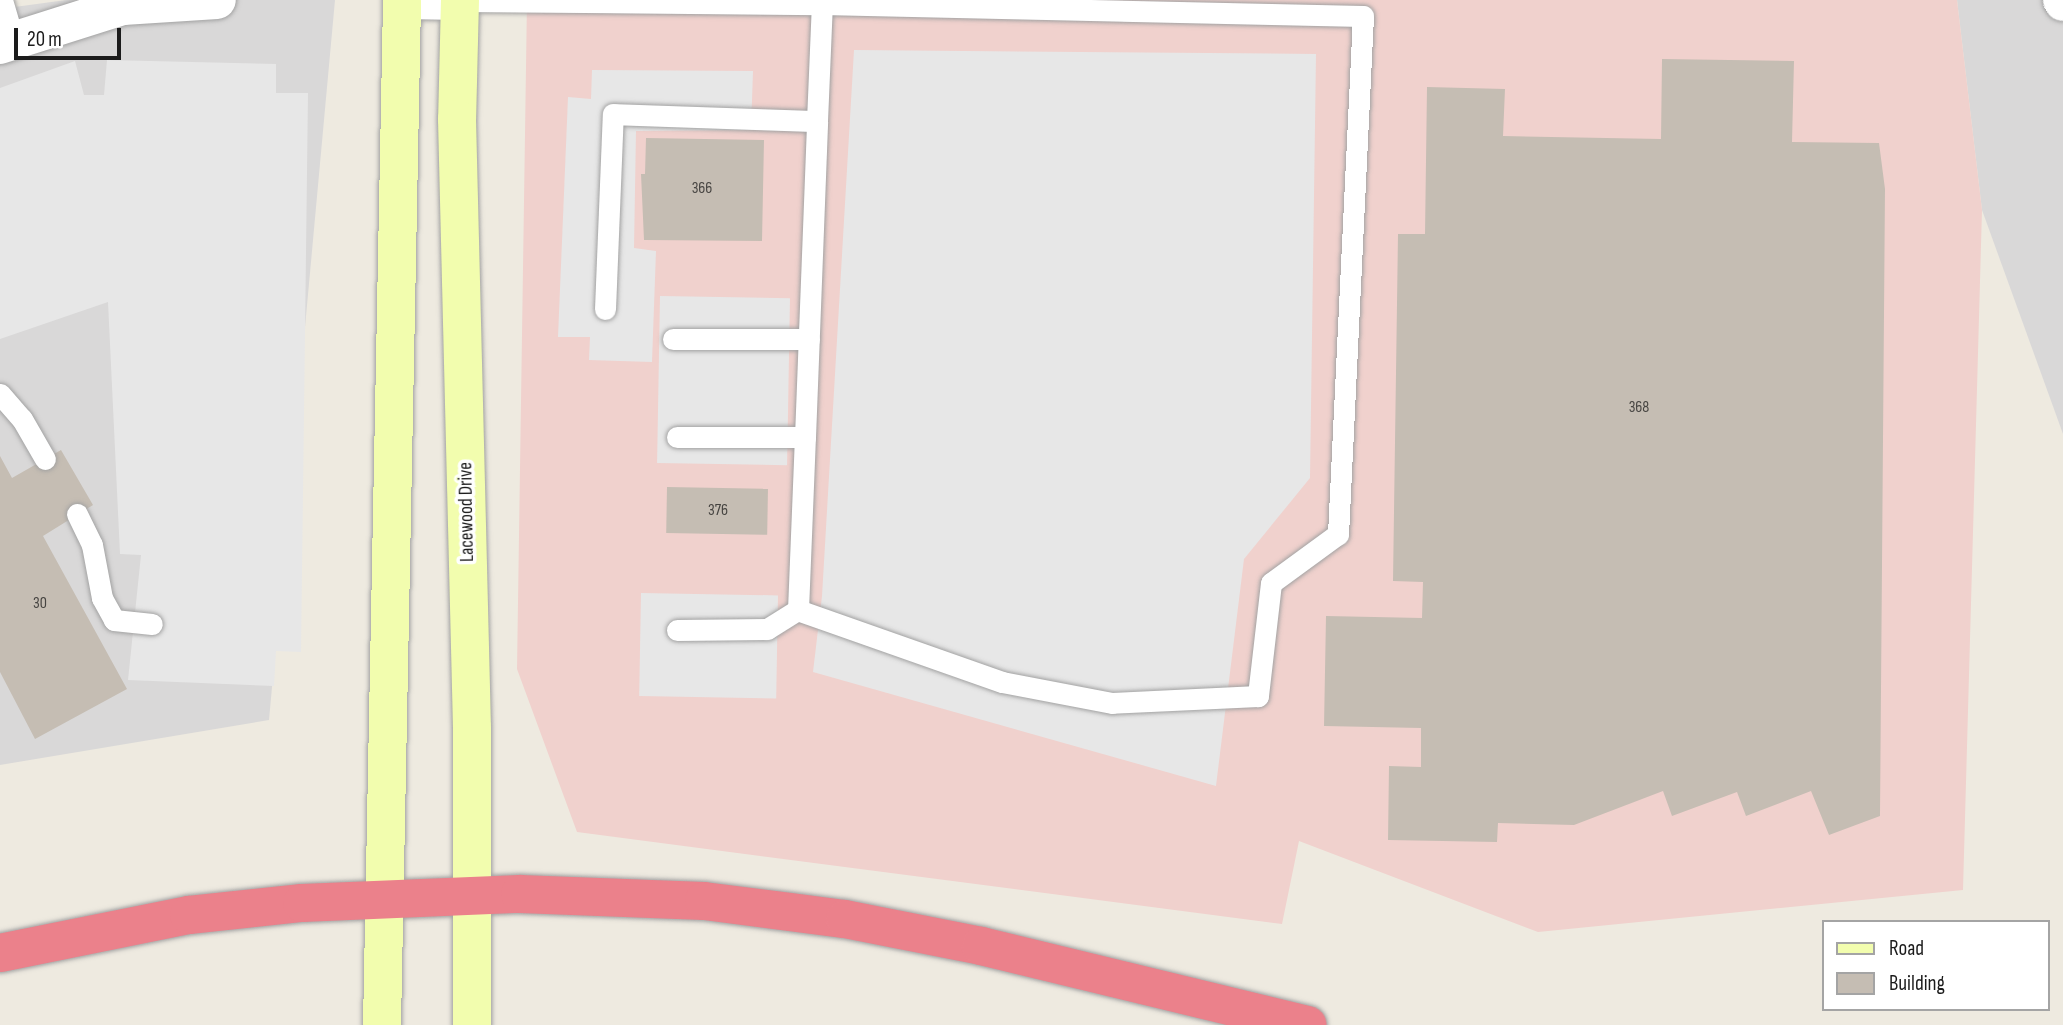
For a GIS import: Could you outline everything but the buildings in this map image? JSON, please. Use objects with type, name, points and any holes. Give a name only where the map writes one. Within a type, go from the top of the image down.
[{"type":"highway","points":[[0,953],[189,915],[384,899],[575,894],[704,901],[845,919],[981,946],[1308,1025]]},
{"type":"main road","points":[[382,1025],[404,0]]},
{"type":"main road","name":"Lacewood Drive","points":[[460,0],[457,119],[472,728],[472,1025]]},
{"type":"street","points":[[7,43],[123,6],[158,1],[217,0]]},
{"type":"street","points":[[404,0],[460,0]]},
{"type":"lane","points":[[2,0],[7,43]]},
{"type":"lane","points":[[460,0],[1359,8],[1338,534],[1271,583],[1258,696],[1112,703],[1002,682],[798,610]]},
{"type":"lane","points":[[798,610],[822,2]]},
{"type":"lane","points":[[605,309],[613,114],[817,121]]},
{"type":"lane","points":[[673,339],[809,339]]},
{"type":"lane","points":[[0,394],[22,419],[45,459]]},
{"type":"lane","points":[[677,437],[805,437]]},
{"type":"lane","points":[[77,514],[92,545],[102,598],[114,620],[152,624]]},
{"type":"lane","points":[[677,630],[767,629],[798,610]]},
{"type":"shaded area","points":[[66,0],[335,0],[269,720],[0,765],[0,9]]},
{"type":"shaded area","points":[[527,0],[1957,0],[1982,210],[1963,890],[1538,932],[1299,841],[1282,924],[577,832],[517,669]]},
{"type":"shaded area","points":[[1957,0],[2063,0],[2063,434],[1982,210]]},
{"type":"shaded area","points":[[854,50],[1316,54],[1310,478],[1244,559],[1216,786],[813,672],[822,596]]},
{"type":"shaded area","points":[[107,60],[276,64],[276,93],[308,93],[301,652],[276,651],[274,686],[128,680],[141,555],[120,554],[108,302],[0,339],[0,88],[75,61],[84,95],[104,95]]},
{"type":"shaded area","points":[[592,70],[753,71],[751,130],[636,131],[634,248],[656,251],[652,362],[589,360],[590,337],[558,337],[568,97],[591,99]]},
{"type":"shaded area","points":[[660,296],[790,298],[787,465],[657,463]]},
{"type":"shaded area","points":[[641,593],[778,595],[776,698],[639,696]]}]
